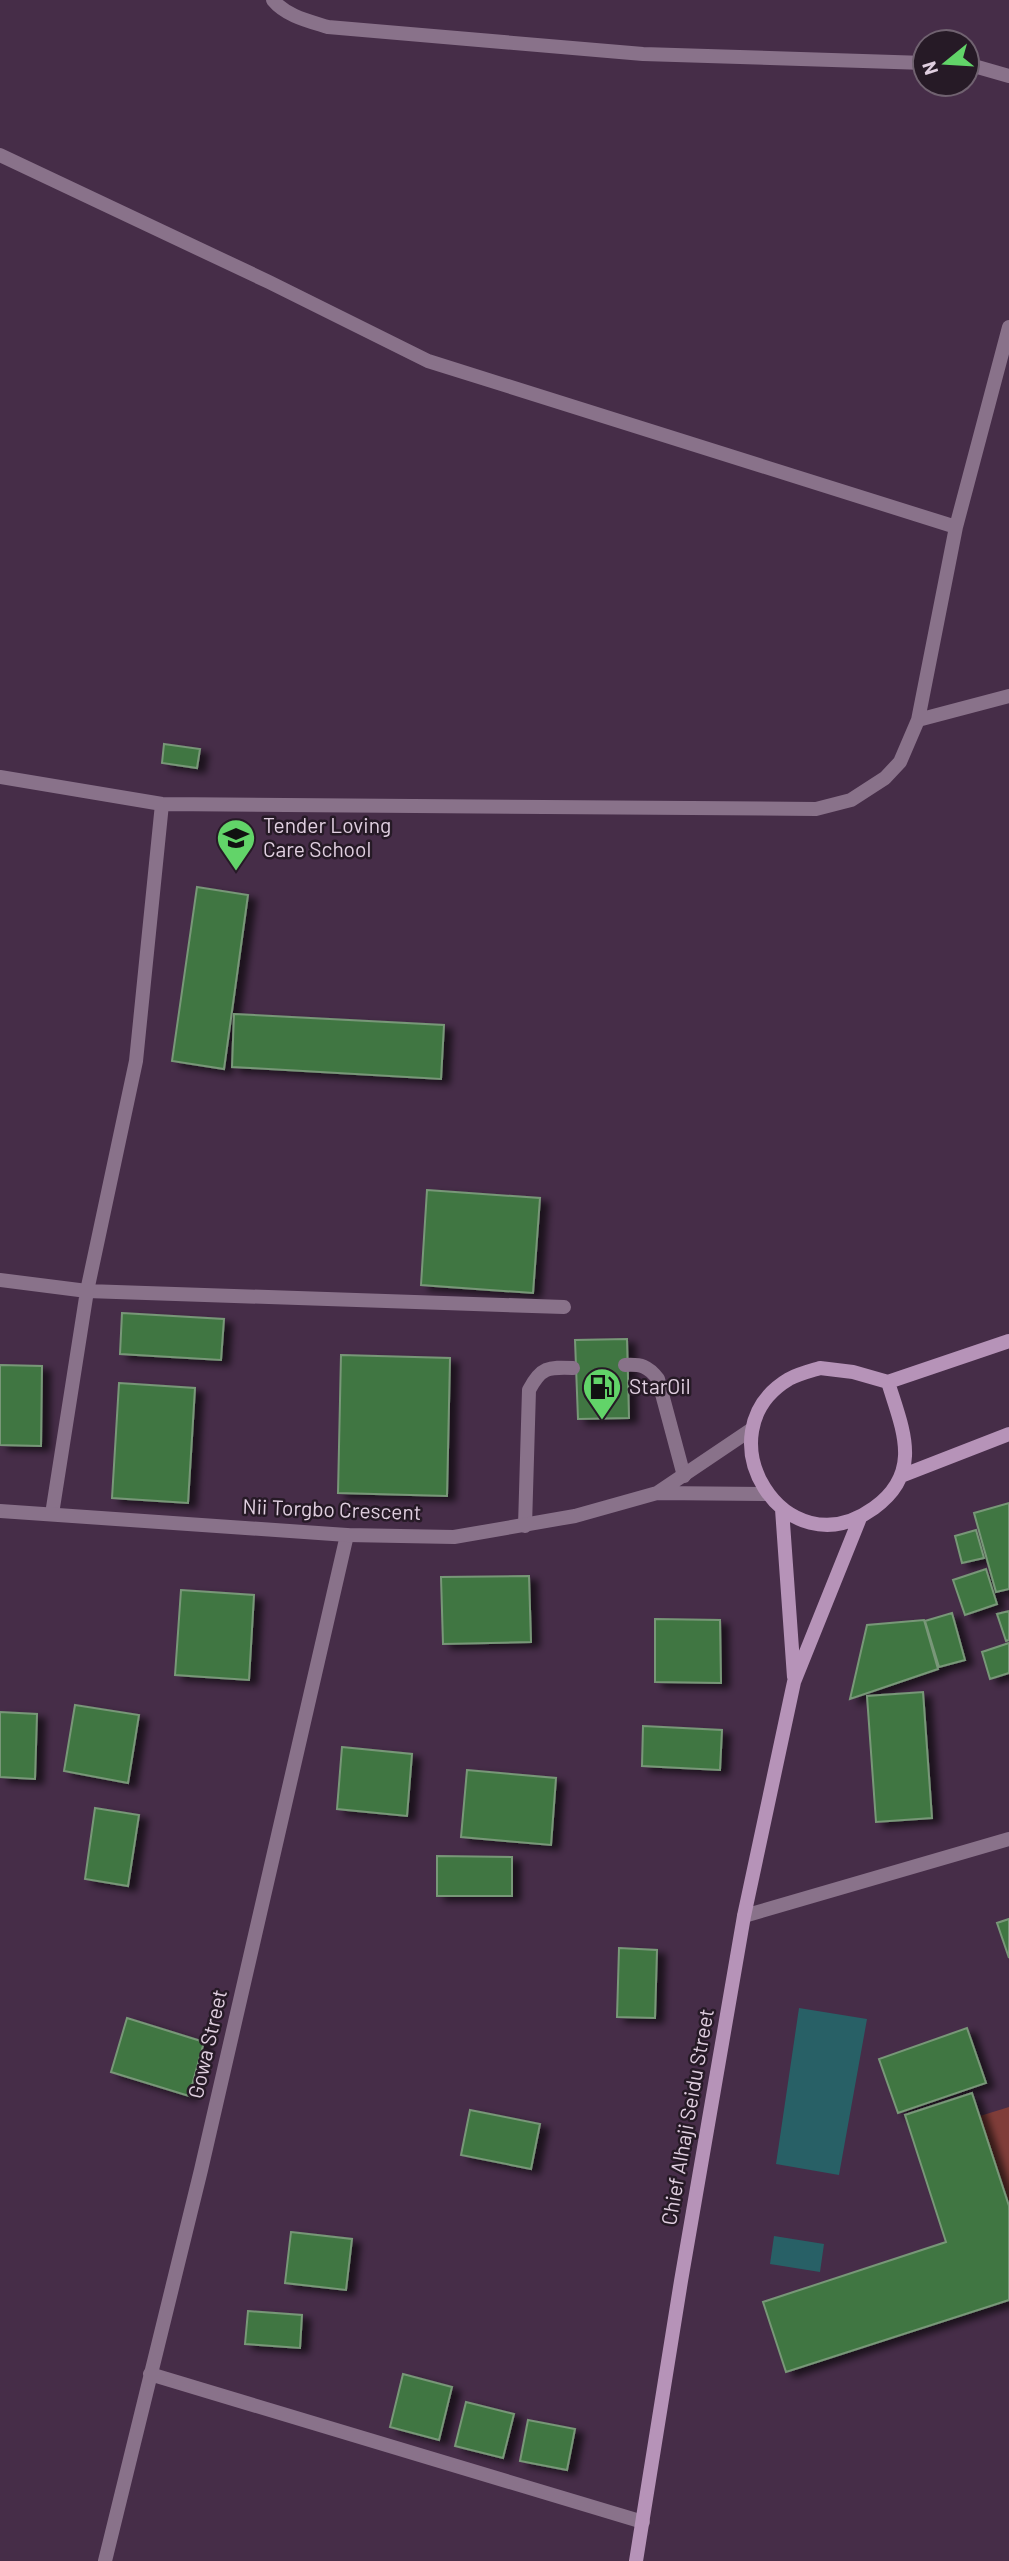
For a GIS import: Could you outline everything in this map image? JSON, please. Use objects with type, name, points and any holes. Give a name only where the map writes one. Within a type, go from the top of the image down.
[{"type":"main road","points":[[888,1382],[905,1430],[906,1453],[901,1476],[884,1501],[860,1518],[834,1525],[807,1521],[782,1509],[767,1494],[752,1462],[752,1429],[766,1400],[789,1379],[820,1368],[853,1372],[888,1382],[1009,1341]]},
{"type":"main road","points":[[901,1476],[1009,1434]]},
{"type":"main road","name":"Chief Alhaji Seidu Street","points":[[782,1509],[794,1682]]},
{"type":"main road","name":"Chief Alhaji Seidu Street","points":[[636,2561],[744,1916],[794,1682],[860,1518]]},
{"type":"street","points":[[273,0],[299,18],[328,27],[643,54],[911,63]]},
{"type":"street","points":[[981,68],[1009,76]]},
{"type":"street","points":[[0,155],[269,282],[428,361],[956,527]]},
{"type":"street","points":[[0,777],[162,804],[816,809],[851,800],[885,778],[900,762],[918,720],[956,527],[1009,327]]},
{"type":"street","points":[[918,720],[1009,696]]},
{"type":"street","points":[[52,1514],[87,1291],[136,1061],[162,804]]},
{"type":"street","points":[[0,1280],[87,1291],[564,1307]]},
{"type":"street","points":[[625,1365],[641,1364],[650,1369],[658,1379],[684,1476]]},
{"type":"street","points":[[525,1525],[529,1390],[537,1374],[554,1367],[573,1368]]},
{"type":"street","points":[[657,1493],[752,1429]]},
{"type":"street","points":[[657,1493],[767,1494]]},
{"type":"street","name":"Nii Torgbo Crescent","points":[[0,1511],[346,1535],[454,1536],[575,1516],[657,1493]]},
{"type":"street","name":"Gowa Street","points":[[105,2561],[201,2169],[346,1535]]},
{"type":"street","points":[[744,1916],[1009,1839]]},
{"type":"street","points":[[150,2374],[643,2522]]},
{"type":"shaded area","points":[[799,2008],[867,2019],[839,2175],[776,2164]]},
{"type":"shaded area","points":[[1009,2107],[1009,2202],[980,2116]]},
{"type":"shaded area","points":[[774,2236],[824,2244],[820,2272],[770,2264]]},
{"type":"building","points":[[164,744],[200,749],[197,768],[162,763]]},
{"type":"building","points":[[197,887],[248,895],[224,1069],[172,1061]]},
{"type":"building","points":[[234,1014],[444,1025],[441,1079],[232,1067]]},
{"type":"building","points":[[427,1190],[540,1198],[533,1293],[421,1285]]},
{"type":"building","points":[[122,1313],[224,1319],[221,1360],[120,1354]]},
{"type":"building","points":[[627,1339],[629,1418],[578,1419],[575,1340]]},
{"type":"building","points":[[341,1355],[450,1358],[447,1496],[338,1493]]},
{"type":"building","points":[[0,1365],[42,1366],[41,1446],[0,1445]]},
{"type":"building","points":[[119,1383],[195,1388],[188,1503],[112,1498]]},
{"type":"building","points":[[1009,1503],[1009,1589],[996,1592],[974,1513]]},
{"type":"building","points":[[976,1530],[984,1558],[962,1563],[955,1536]]},
{"type":"building","points":[[986,1569],[997,1604],[965,1615],[953,1580]]},
{"type":"building","points":[[529,1576],[531,1642],[443,1644],[441,1577]]},
{"type":"building","points":[[181,1590],[254,1595],[249,1680],[175,1675]]},
{"type":"building","points":[[1009,1611],[1009,1640],[1006,1641],[997,1614]]},
{"type":"building","points":[[952,1613],[965,1660],[939,1667],[925,1621]]},
{"type":"building","points":[[655,1619],[720,1620],[721,1683],[655,1682]]},
{"type":"building","points":[[924,1620],[938,1669],[850,1699],[867,1625]]},
{"type":"building","points":[[1009,1643],[1009,1673],[990,1679],[982,1652]]},
{"type":"building","points":[[923,1692],[932,1818],[876,1822],[867,1696]]},
{"type":"building","points":[[75,1705],[139,1715],[128,1783],[64,1771]]},
{"type":"building","points":[[0,1712],[37,1714],[35,1779],[0,1777]]},
{"type":"building","points":[[643,1726],[722,1730],[720,1770],[642,1766]]},
{"type":"building","points":[[342,1747],[412,1754],[407,1816],[337,1809]]},
{"type":"building","points":[[467,1770],[556,1778],[551,1845],[461,1837]]},
{"type":"building","points":[[95,1808],[139,1815],[128,1886],[85,1879]]},
{"type":"building","points":[[437,1856],[512,1857],[512,1896],[437,1896]]},
{"type":"building","points":[[1009,1919],[1009,1958],[997,1923]]},
{"type":"building","points":[[619,1948],[657,1950],[655,2018],[617,2017]]},
{"type":"building","points":[[127,2018],[204,2042],[189,2096],[111,2072]]},
{"type":"building","points":[[967,2028],[986,2083],[898,2113],[879,2059]]},
{"type":"building","points":[[972,2093],[1009,2206],[1009,2300],[786,2372],[763,2302],[946,2242],[905,2115]]},
{"type":"building","points":[[470,2110],[540,2124],[531,2169],[461,2155]]},
{"type":"building","points":[[291,2232],[352,2239],[346,2290],[285,2283]]},
{"type":"building","points":[[248,2311],[302,2315],[300,2348],[245,2344]]},
{"type":"building","points":[[403,2374],[452,2387],[439,2440],[390,2427]]},
{"type":"building","points":[[466,2402],[514,2414],[503,2458],[455,2446]]},
{"type":"building","points":[[528,2420],[575,2429],[567,2470],[520,2461]]},
{"type":"place","name":"Tender Loving Care School","points":[[236,872]]},
{"type":"place","name":"StarOil","points":[[602,1421]]}]
